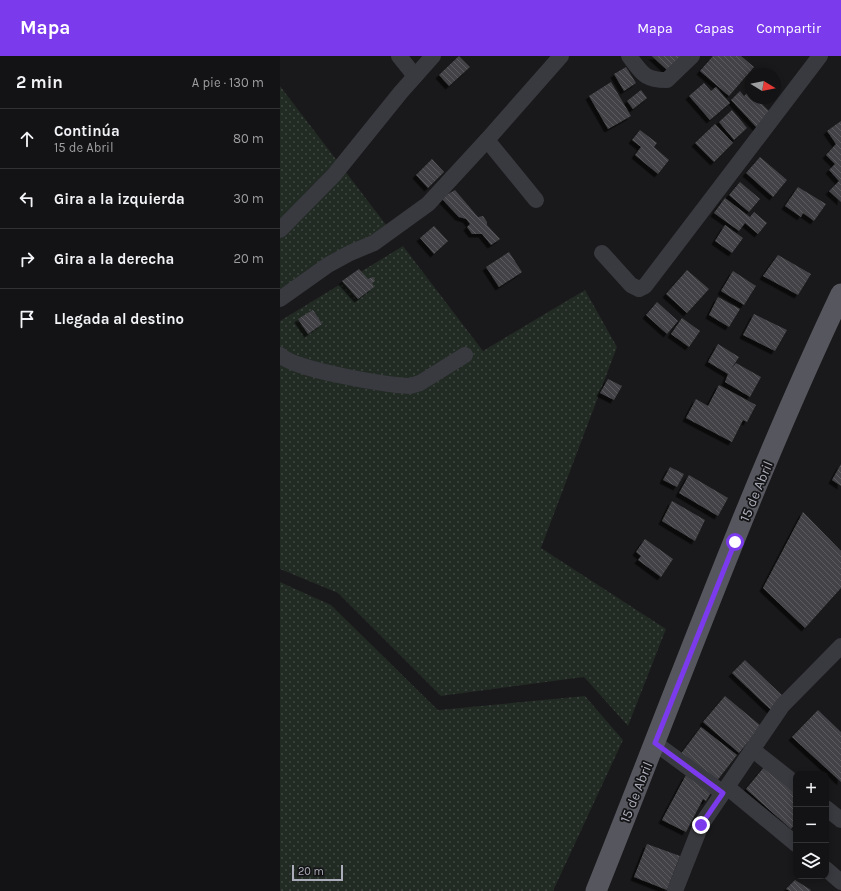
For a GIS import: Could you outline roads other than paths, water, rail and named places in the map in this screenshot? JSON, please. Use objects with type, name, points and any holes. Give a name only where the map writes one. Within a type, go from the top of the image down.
[{"type":"main road","name":"15 de Abril","points":[[596,891],[735,542],[814,351],[841,294]]},
{"type":"street","points":[[399,56],[415,76]]},
{"type":"street","points":[[280,230],[334,176],[433,56]]},
{"type":"street","points":[[629,56],[644,76],[652,80],[667,80],[692,56]]},
{"type":"street","points":[[602,253],[631,285],[639,289],[645,286],[820,56]]},
{"type":"street","points":[[280,299],[328,265],[350,253],[374,243],[428,204],[487,140],[551,60]]},
{"type":"street","points":[[487,140],[536,200]]},
{"type":"street","points":[[280,355],[285,360],[304,368],[410,386],[420,383],[465,355]]},
{"type":"street","points":[[675,891],[701,825],[782,706],[841,646]]},
{"type":"street","points":[[655,743],[725,790],[795,843]]},
{"type":"street","points":[[753,750],[793,782]]},
{"type":"street","points":[[829,810],[841,820]]},
{"type":"street","points":[[829,872],[841,882]]}]
